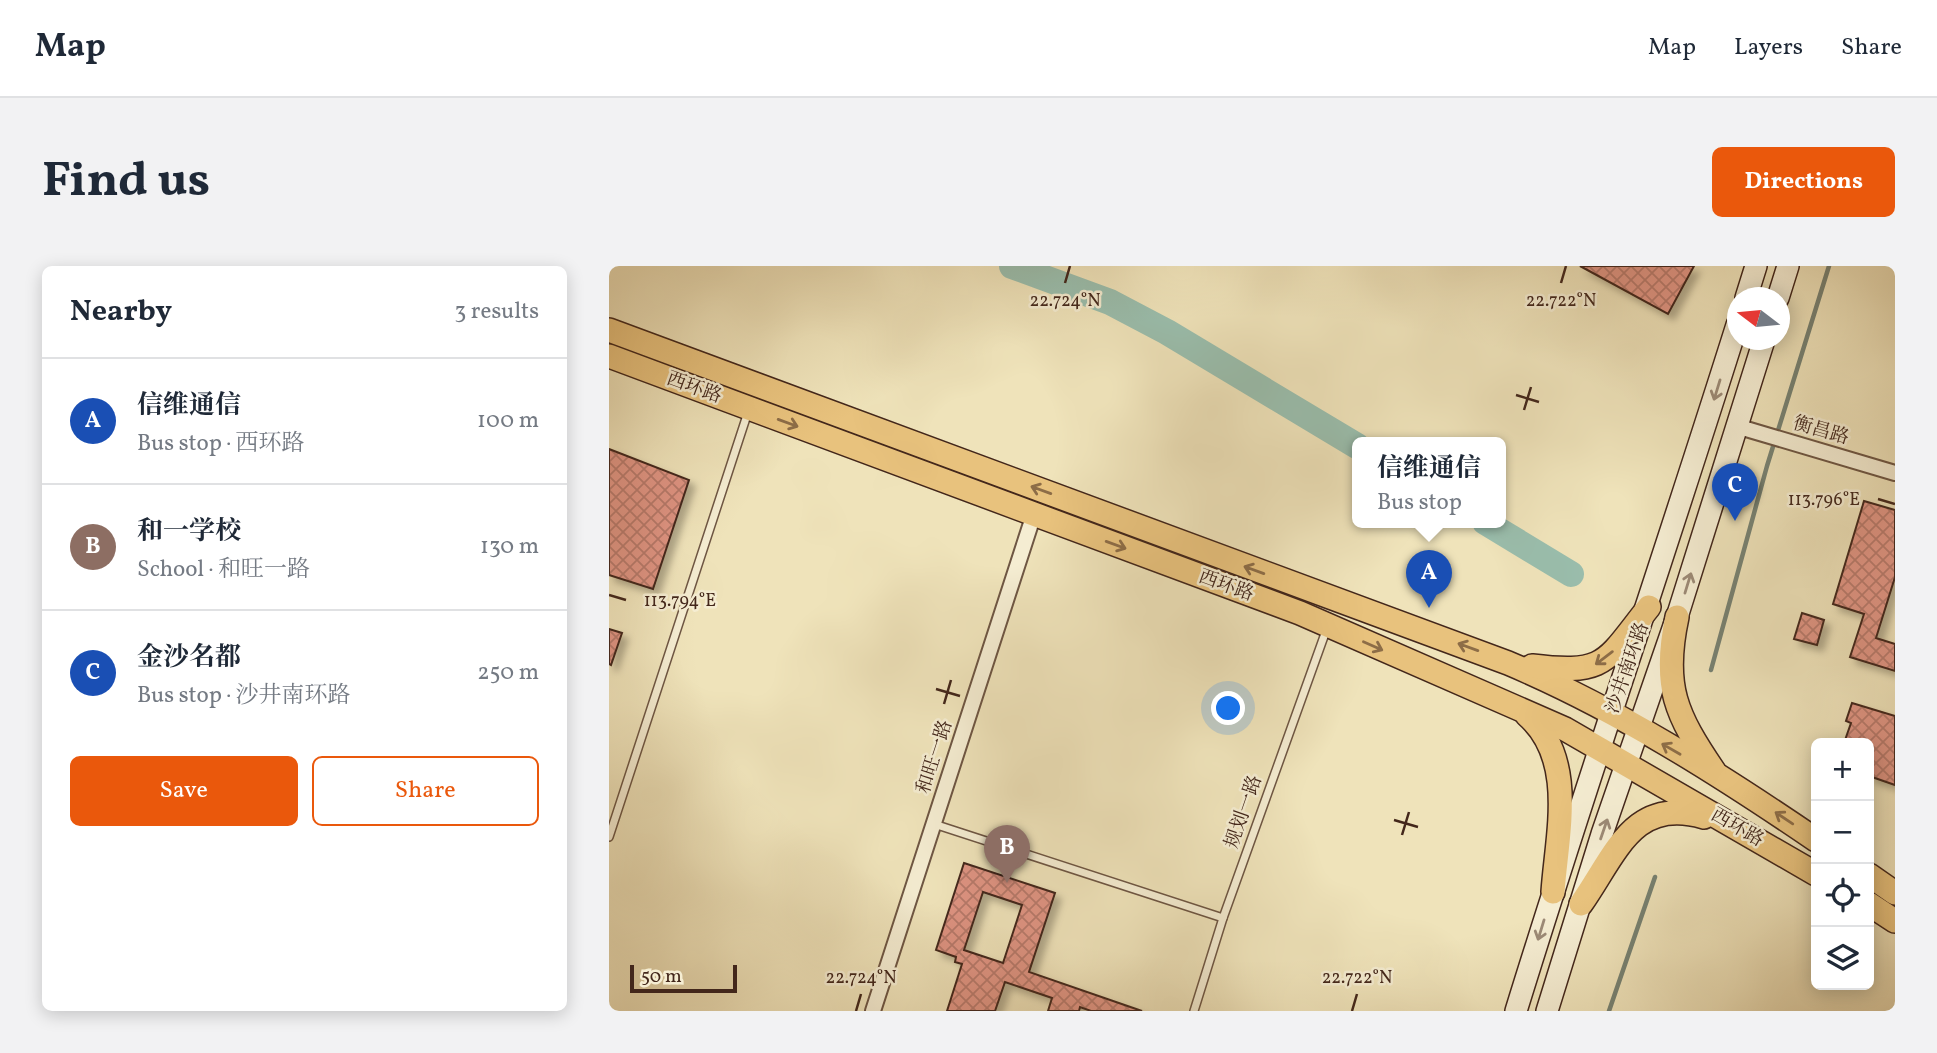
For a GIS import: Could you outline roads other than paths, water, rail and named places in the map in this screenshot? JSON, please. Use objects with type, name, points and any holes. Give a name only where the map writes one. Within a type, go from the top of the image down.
[{"type":"main road","points":[[1749,287],[1756,266]]},
{"type":"main road","points":[[1781,287],[1788,266]]},
{"type":"main road","name":"西环路","points":[[609,330],[1508,663],[1578,694],[1717,776],[1811,837]]},
{"type":"main road","name":"沙井南环路","points":[[1516,1011],[1730,350]]},
{"type":"main road","name":"沙井南环路","points":[[1547,1011],[1580,904],[1677,617],[1761,350]]},
{"type":"main road","name":"西环路","points":[[609,356],[1328,626],[1565,729],[1811,871]]},
{"type":"main road","points":[[1508,663],[1573,671],[1587,669],[1611,654],[1649,607]]},
{"type":"main road","points":[[1677,617],[1672,650],[1675,698],[1684,727],[1717,776]]},
{"type":"main road","points":[[1522,711],[1546,739],[1559,776],[1553,892]]},
{"type":"main road","points":[[1580,904],[1632,831],[1651,816],[1675,810],[1734,825]]},
{"type":"main road","points":[[1874,878],[1895,893]]},
{"type":"main road","points":[[1874,907],[1895,921]]},
{"type":"street","name":"衡昌路","points":[[1736,426],[1895,473]]},
{"type":"street","name":"和旺一路","points":[[873,1011],[1034,514]]},
{"type":"lane","points":[[609,837],[750,408]]},
{"type":"lane","name":"规划一路","points":[[1194,1011],[1223,919],[1328,626]]},
{"type":"lane","points":[[934,824],[1223,919]]},
{"type":"waterway","points":[[1012,266],[1110,302],[1167,332],[1352,443]]},
{"type":"waterway","points":[[1711,670],[1767,466],[1829,266]]},
{"type":"waterway","points":[[1495,528],[1571,574]]},
{"type":"waterway","points":[[1609,1011],[1655,877]]},
{"type":"place","name":"金沙名都","points":[[1735,521]]},
{"type":"place","name":"信维通信","points":[[1429,608]]},
{"type":"place","name":"和一学校","points":[[1007,883]]}]
